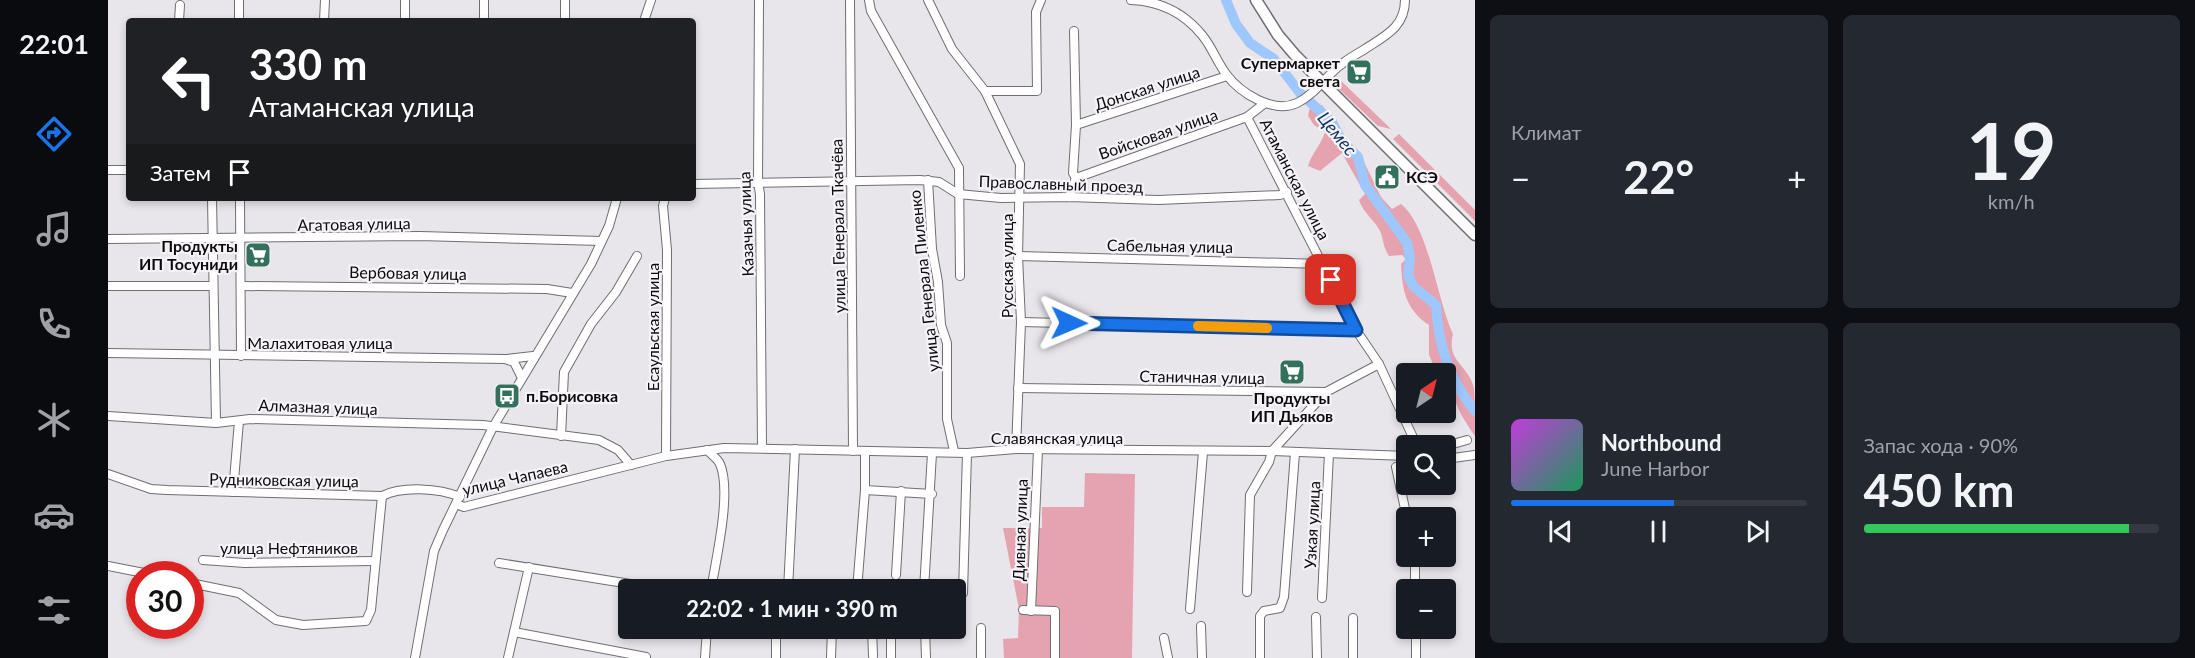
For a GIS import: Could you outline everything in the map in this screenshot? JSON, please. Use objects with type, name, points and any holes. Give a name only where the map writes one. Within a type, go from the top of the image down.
[{"type":"highway","points":[[1256,0],[1278,35],[1322,83],[1475,235]]},
{"type":"street","points":[[324,18],[325,0]]},
{"type":"street","points":[[405,0],[405,18]]},
{"type":"street","points":[[484,0],[484,18]]},
{"type":"street","points":[[565,0],[565,18]]},
{"type":"street","points":[[645,18],[651,0]]},
{"type":"street","name":"Казачья улица","points":[[759,0],[758,182],[760,194],[762,447]]},
{"type":"street","name":"улица Генерала Ткачёва","points":[[850,0],[853,451]]},
{"type":"street","points":[[869,0],[871,11],[959,168],[960,276]]},
{"type":"street","name":"Русская улица","points":[[928,0],[952,50],[985,92],[1020,164],[1018,256],[1021,322],[1016,449]]},
{"type":"street","points":[[985,92],[1036,91],[1036,12],[1041,0]]},
{"type":"street","points":[[1131,0],[1159,4],[1187,21],[1202,36],[1227,76],[1244,92],[1265,103],[1288,106],[1304,98],[1341,64],[1394,30],[1405,13],[1405,0]]},
{"type":"street","points":[[179,18],[180,5]]},
{"type":"street","points":[[1069,196],[1076,178],[1073,173],[1076,125],[1074,31]]},
{"type":"street","name":"Донская улица","points":[[1076,125],[1227,76]]},
{"type":"street","name":"Войсковая улица","points":[[1076,178],[1247,117],[1265,103]]},
{"type":"street","name":"Атаманская улица","points":[[1247,117],[1356,330],[1379,364],[1412,435]]},
{"type":"street","points":[[108,170],[126,170]]},
{"type":"street","name":"Православный проезд","points":[[696,184],[928,180],[939,182],[958,194],[1158,200],[1269,196],[1287,192]]},
{"type":"street","name":"улица Генерала Пиленко","points":[[928,180],[932,249],[941,326],[946,343],[947,419],[954,451]]},
{"type":"street","points":[[212,201],[216,423]]},
{"type":"street","points":[[240,201],[241,356]]},
{"type":"street","points":[[458,501],[493,427],[601,241],[617,201]]},
{"type":"street","name":"Есаульская улица","points":[[664,201],[667,250],[666,456]]},
{"type":"street","name":"Агатовая улица","points":[[108,238],[241,240],[420,236],[601,241]]},
{"type":"street","points":[[561,436],[564,372],[591,324],[616,292],[637,256]]},
{"type":"street","name":"Сабельная улица","points":[[1018,256],[1323,264]]},
{"type":"street","points":[[108,286],[213,286]]},
{"type":"street","name":"Вербовая улица","points":[[242,286],[547,289],[572,293]]},
{"type":"street","points":[[1021,322],[1356,330]]},
{"type":"street","name":"Малахитовая улица","points":[[108,352],[216,356],[286,354],[505,359],[533,356]]},
{"type":"street","points":[[505,359],[514,362],[522,378]]},
{"type":"street","name":"Станичная улица","points":[[1018,388],[1326,392],[1379,364]]},
{"type":"street","points":[[1247,592],[1250,495],[1269,462],[1272,451],[1326,392]]},
{"type":"street","name":"Алмазная улица","points":[[108,416],[216,423],[250,418],[493,427],[609,443],[631,465]]},
{"type":"street","points":[[233,492],[239,421]]},
{"type":"street","points":[[1456,443],[1467,440]]},
{"type":"street","name":"Славянская улица","points":[[666,456],[707,450],[762,447],[932,453],[1016,449],[1272,451],[1396,456]]},
{"type":"street","points":[[789,579],[795,449]]},
{"type":"street","points":[[707,450],[720,463],[723,480],[721,546],[714,579]]},
{"type":"street","name":"Дивная улица","points":[[1038,450],[1027,611],[1055,611],[1055,658]]},
{"type":"street","points":[[858,579],[865,490],[865,451]]},
{"type":"street","points":[[1190,609],[1203,452]]},
{"type":"street","points":[[925,579],[932,494],[932,453]]},
{"type":"street","points":[[963,579],[967,453]]},
{"type":"street","points":[[1260,658],[1260,616],[1264,611],[1280,608],[1284,597],[1294,453]]},
{"type":"street","name":"Узкая улица","points":[[1322,598],[1329,453]]},
{"type":"street","points":[[1456,458],[1475,455]]},
{"type":"street","name":"улица Чапаева","points":[[415,658],[434,551],[458,501],[464,507],[666,456]]},
{"type":"street","name":"Рудниковская улица","points":[[108,474],[151,489],[382,496],[392,491],[439,492],[458,501]]},
{"type":"street","points":[[865,490],[932,494]]},
{"type":"street","points":[[896,575],[901,491]]},
{"type":"street","points":[[204,586],[239,593],[276,620],[303,626],[366,621],[370,610],[382,496]]},
{"type":"street","name":"улица Нефтяников","points":[[203,560],[245,563],[374,561]]},
{"type":"street","points":[[500,563],[618,582]]},
{"type":"street","points":[[108,566],[126,570]]},
{"type":"street","points":[[508,658],[529,567]]},
{"type":"street","points":[[1316,617],[1317,658]]},
{"type":"street","points":[[1353,618],[1353,658]]},
{"type":"street","points":[[1201,626],[1202,658]]},
{"type":"street","points":[[981,628],[981,658]]},
{"type":"street","points":[[514,632],[646,657]]},
{"type":"street","points":[[1164,638],[1168,658]]},
{"type":"street","points":[[705,658],[706,639]]},
{"type":"street","points":[[776,639],[776,658]]},
{"type":"street","points":[[831,658],[832,639]]},
{"type":"street","points":[[872,639],[873,656]]},
{"type":"street","points":[[891,639],[891,658]]},
{"type":"street","points":[[925,639],[926,658]]},
{"type":"street","points":[[1416,639],[1416,658]]},
{"type":"shaded area","points":[[1336,76],[1391,129],[1378,126],[1336,86]]},
{"type":"shaded area","points":[[1322,105],[1364,162],[1381,197],[1392,209],[1401,204],[1419,229],[1453,334],[1452,351],[1474,388],[1475,436],[1464,420],[1456,401],[1456,363],[1433,363],[1429,355],[1429,325],[1415,313],[1404,291],[1401,264],[1406,259],[1402,255],[1389,256],[1379,229],[1361,205],[1359,200],[1365,194],[1342,153],[1320,171],[1308,166],[1325,132],[1314,125],[1308,116],[1310,107]]},
{"type":"shaded area","points":[[1399,134],[1475,210],[1475,221],[1393,139]]},
{"type":"shaded area","points":[[1085,473],[1135,474],[1132,658],[1004,658],[1003,639],[1018,638],[1019,609],[1003,528],[1042,528],[1042,507],[1084,507]]},
{"type":"waterway","name":"Цемес","points":[[1226,0],[1236,24],[1250,43],[1274,59],[1300,93],[1332,122],[1342,142],[1358,157],[1365,185],[1407,243],[1410,258],[1408,275],[1414,287],[1436,305],[1439,334],[1446,361],[1458,387],[1475,411]]},
{"type":"slow traffic","points":[[1198,326],[1267,328]]},
{"type":"place","name":"Супермаркет света","points":[[1359,72]]},
{"type":"place","name":"КСЭ","points":[[1387,177]]},
{"type":"place","name":"Продукты ИП Тосуниди","points":[[258,255]]},
{"type":"place","name":"Продукты ИП Дьяков","points":[[1292,372]]},
{"type":"place","name":"п.Борисовка","points":[[507,396]]},
{"type":"route","points":[[1069,323],[1356,330],[1331,280]]}]
